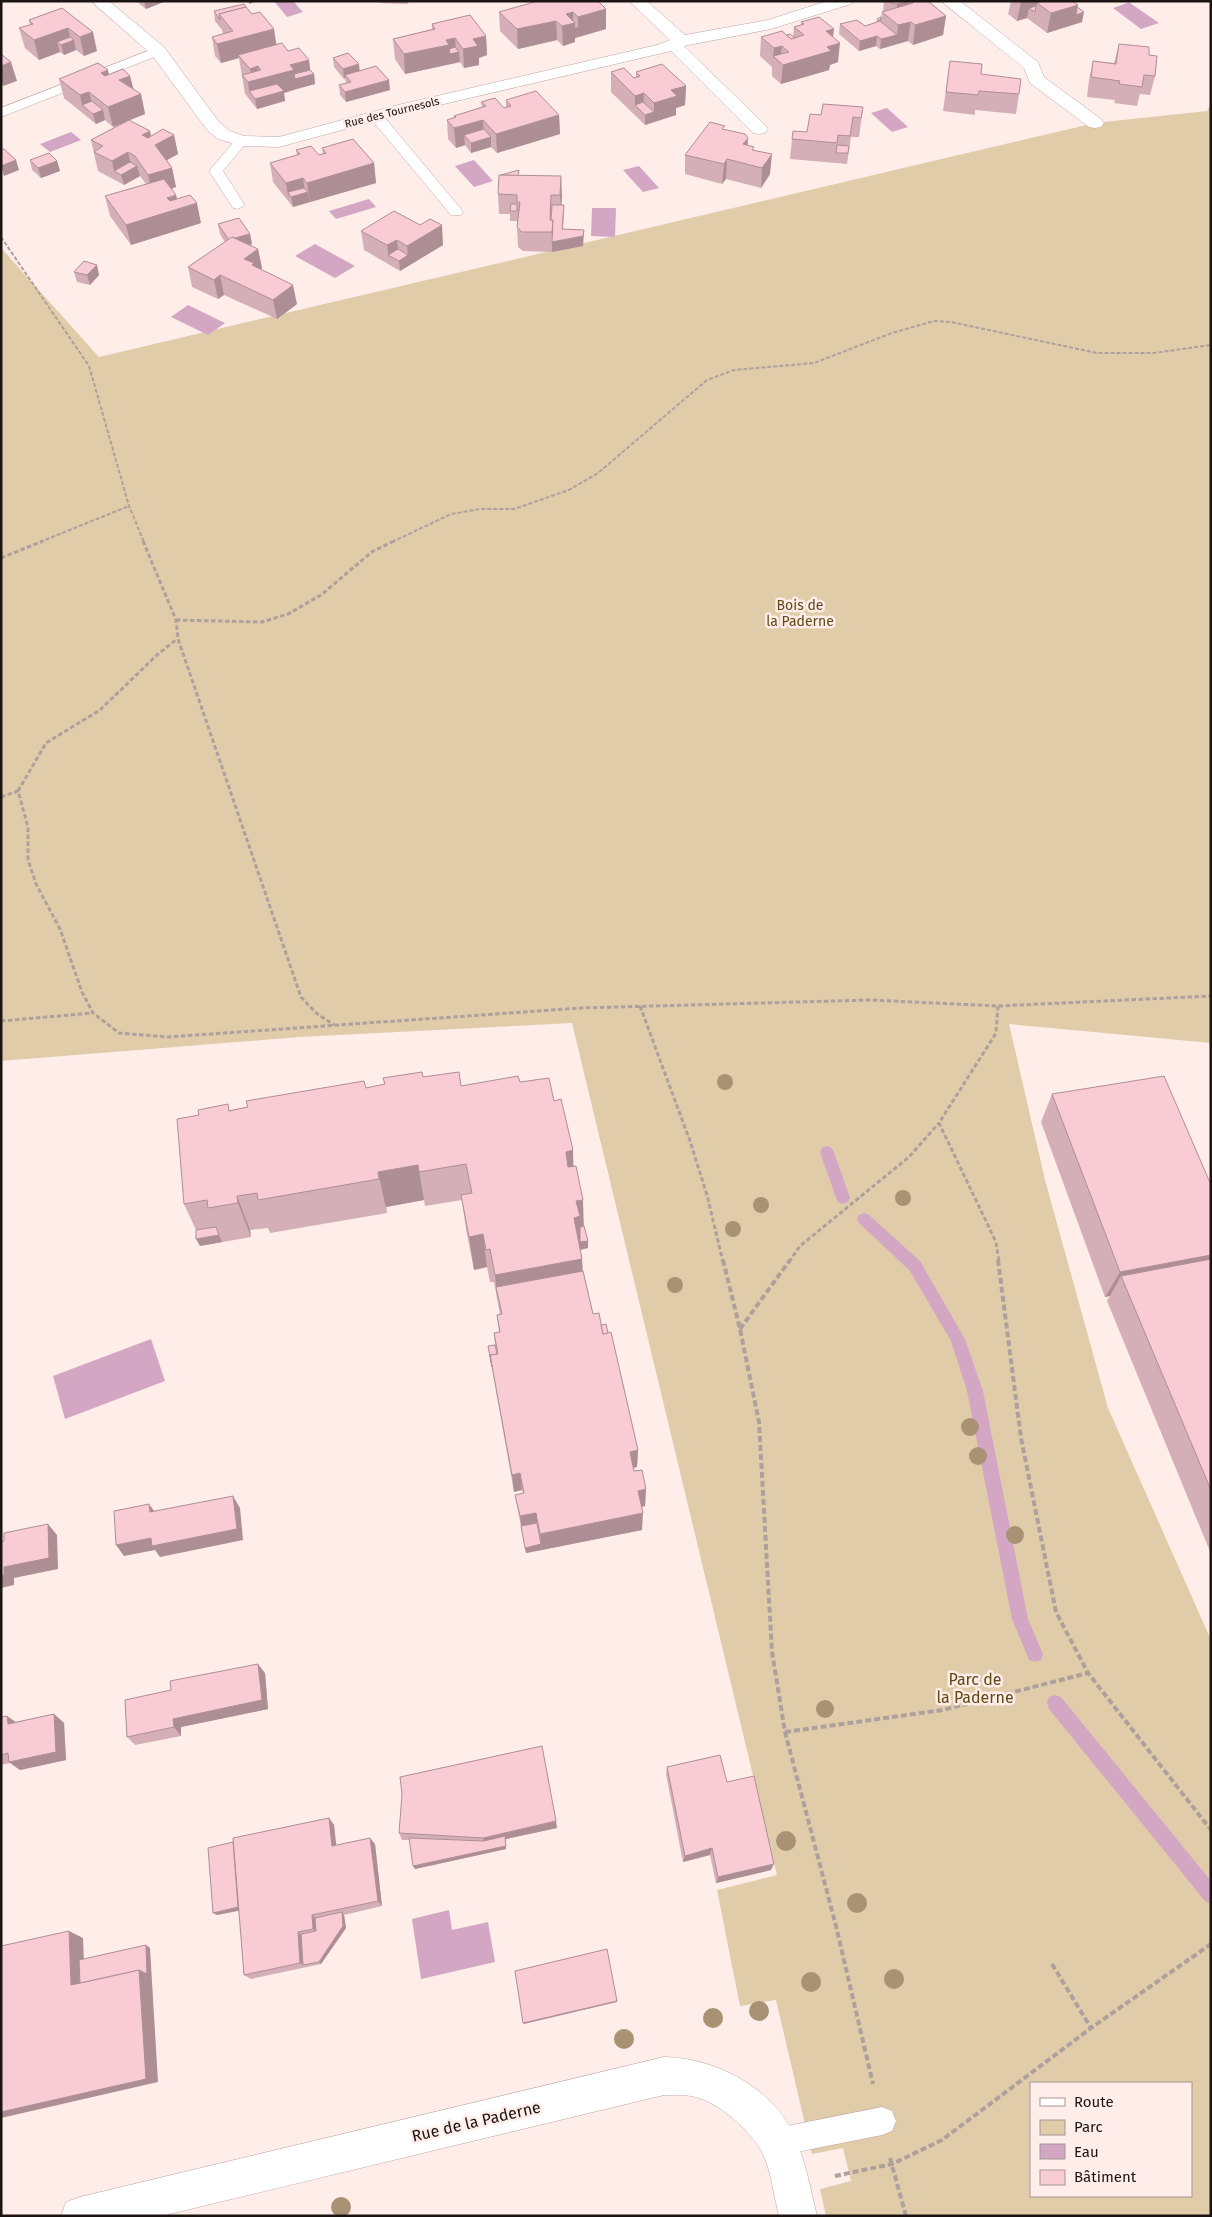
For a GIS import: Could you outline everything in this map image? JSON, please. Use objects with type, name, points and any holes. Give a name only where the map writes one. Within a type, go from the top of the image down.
[{"type":"street","name":"Rue des Tournesols","points":[[99,1],[158,51],[213,126],[224,136],[242,141],[280,142],[376,116],[652,52],[677,43],[770,24],[845,1]]},
{"type":"street","points":[[637,1],[759,129]]},
{"type":"street","points":[[949,1],[1032,66],[1036,79],[1095,123]]},
{"type":"street","name":"Rue de la Paderne","points":[[80,2216],[664,2076],[701,2080],[737,2098],[760,2121],[777,2142],[794,2201]]},
{"type":"lane","points":[[1,113],[158,51]]},
{"type":"lane","points":[[376,116],[456,212]]},
{"type":"lane","points":[[238,204],[216,171],[242,141]]},
{"type":"lane","points":[[777,2142],[882,2121]]},
{"type":"path","points":[[1,237],[89,366],[129,506],[176,620],[178,639],[301,997],[316,1013],[335,1025]]},
{"type":"path","points":[[176,620],[262,622],[288,614],[321,595],[373,551],[451,514],[480,509],[514,509],[539,502],[569,490],[598,473],[707,380],[734,370],[814,363],[892,333],[934,321],[951,322],[1096,353],[1154,353],[1211,344]]},
{"type":"path","points":[[1,558],[129,506]]},
{"type":"path","points":[[1,797],[18,791],[46,743],[100,710],[157,655],[178,639]]},
{"type":"path","points":[[18,791],[28,827],[28,860],[36,884],[60,929],[82,992],[93,1013],[119,1033],[168,1038],[581,1008],[640,1006],[870,1000],[998,1006],[1211,996]]},
{"type":"path","points":[[640,1006],[690,1141],[707,1195],[740,1329],[759,1422],[772,1652],[785,1732],[836,1926],[906,2216]]},
{"type":"path","points":[[740,1329],[800,1246],[902,1163],[939,1123],[996,1033],[998,1006]]},
{"type":"path","points":[[1,1021],[93,1013]]},
{"type":"path","points":[[939,1123],[996,1242],[1020,1438],[1056,1612],[1088,1673],[1211,1830]]},
{"type":"path","points":[[785,1732],[943,1710],[1088,1673]]},
{"type":"path","points":[[794,2201],[861,2169],[892,2164],[942,2140],[1091,2028],[1211,1944]]},
{"type":"path","points":[[1052,1964],[1091,2028]]},
{"type":"green space","name":"Bois de la Paderne","points":[[1211,103],[1211,1043],[1009,1024],[1045,1180],[1108,1408],[1211,1640],[1211,2216],[826,2216],[820,2189],[851,2181],[843,2148],[812,2154],[776,2000],[740,2006],[717,1890],[777,1875],[572,1023],[300,1037],[1,1061],[1,248],[99,357],[1095,123],[1207,111]]},
{"type":"water","points":[[274,1],[293,1],[303,12],[287,17]]},
{"type":"water","points":[[1130,2],[1159,23],[1141,29],[1113,8]]},
{"type":"water","points":[[887,108],[908,127],[892,132],[871,113]]},
{"type":"water","points":[[71,132],[81,140],[50,152],[40,144]]},
{"type":"water","points":[[474,160],[493,181],[474,187],[455,166]]},
{"type":"water","points":[[639,166],[659,188],[643,192],[623,170]]},
{"type":"water","points":[[369,199],[376,207],[336,219],[329,211]]},
{"type":"water","points":[[592,208],[616,208],[615,237],[591,236]]},
{"type":"water","points":[[315,244],[355,266],[335,278],[295,256]]},
{"type":"water","points":[[188,305],[225,323],[208,335],[171,317]]},
{"type":"water","points":[[151,1339],[165,1381],[65,1419],[53,1376]]},
{"type":"water","points":[[449,1910],[452,1930],[488,1922],[495,1962],[421,1979],[412,1919]]},
{"type":"building","points":[[538,1],[598,1],[606,9],[578,17],[573,12],[566,14],[575,23],[562,26],[556,21],[517,29],[499,12]]},
{"type":"building","points":[[890,1],[905,1],[897,4]]},
{"type":"building","points":[[911,1],[928,1],[946,16],[915,25],[911,22],[898,25],[882,12],[913,3]]},
{"type":"building","points":[[1042,1],[1072,1],[1078,5],[1051,13],[1037,3]]},
{"type":"building","points":[[244,4],[246,7],[219,14],[220,20],[214,11]]},
{"type":"building","points":[[1036,6],[1035,12],[1029,8]]},
{"type":"building","points":[[246,7],[252,14],[260,12],[274,29],[217,44],[212,37],[233,31],[219,14]]},
{"type":"building","points":[[1077,7],[1084,12],[1076,15]]},
{"type":"building","points":[[62,8],[93,32],[80,37],[68,28],[34,40],[19,28],[33,24],[29,20]]},
{"type":"building","points":[[470,15],[486,36],[473,39],[478,46],[463,49],[455,38],[446,40],[449,45],[404,54],[393,39],[435,29],[432,24]]},
{"type":"building","points":[[819,17],[834,29],[826,31],[840,43],[827,47],[831,51],[783,65],[773,56],[789,52],[782,46],[774,48],[761,37],[782,31],[791,39],[804,35],[794,27],[804,24],[801,22]]},
{"type":"building","points":[[857,20],[865,26],[880,21],[897,35],[881,39],[877,36],[860,41],[840,24]]},
{"type":"building","points":[[790,34],[795,38],[791,39],[787,35]]},
{"type":"building","points":[[70,37],[74,40],[61,45],[57,42]]},
{"type":"building","points":[[282,43],[288,51],[299,48],[309,60],[290,65],[294,70],[248,82],[242,75],[261,70],[258,66],[250,69],[238,55]]},
{"type":"building","points":[[1119,44],[1149,47],[1149,55],[1157,56],[1155,76],[1144,75],[1142,87],[1119,84],[1120,81],[1091,77],[1093,61],[1116,64]]},
{"type":"building","points":[[455,47],[459,52],[450,54],[449,49]]},
{"type":"building","points":[[348,53],[359,64],[343,69],[333,58]]},
{"type":"building","points":[[1,54],[11,62],[1,66]]},
{"type":"building","points":[[950,61],[982,64],[981,74],[1021,79],[1019,94],[979,91],[978,95],[946,92]]},
{"type":"building","points":[[98,63],[108,70],[101,73],[105,76],[123,69],[130,76],[119,80],[141,94],[108,107],[89,92],[80,95],[59,79]]},
{"type":"building","points":[[662,64],[686,86],[671,90],[677,96],[654,103],[644,93],[635,96],[611,72],[624,68],[634,78],[640,76],[636,72]]},
{"type":"building","points":[[376,66],[389,80],[345,92],[339,85],[351,82],[345,75]]},
{"type":"building","points":[[310,70],[314,74],[295,79],[294,74]]},
{"type":"building","points":[[277,84],[284,91],[255,99],[249,91]]},
{"type":"building","points":[[536,91],[559,115],[496,134],[483,120],[454,128],[447,120],[486,106],[481,102],[495,98],[504,108],[511,106],[506,100]]},
{"type":"building","points":[[92,101],[103,110],[93,114],[82,105]]},
{"type":"building","points":[[643,102],[654,112],[645,115],[635,105]]},
{"type":"building","points":[[823,104],[863,107],[861,118],[853,117],[850,136],[838,135],[837,143],[792,139],[793,131],[807,132],[810,114],[821,115]]},
{"type":"building","points":[[129,120],[150,131],[142,135],[148,138],[163,129],[174,135],[155,145],[172,168],[148,175],[135,156],[128,152],[112,161],[94,152],[103,146],[91,140]]},
{"type":"building","points":[[710,122],[725,126],[722,129],[745,134],[748,138],[743,144],[754,147],[752,150],[772,154],[762,168],[727,159],[724,164],[685,155]]},
{"type":"building","points":[[484,129],[491,137],[471,143],[464,135]]},
{"type":"building","points":[[353,139],[374,163],[307,183],[303,178],[286,183],[270,163],[300,154],[296,150],[311,146],[319,155],[326,153],[322,148]]},
{"type":"building","points":[[837,145],[849,146],[848,153],[836,153]]},
{"type":"building","points":[[4,149],[16,160],[1,166],[1,150]]},
{"type":"building","points":[[49,153],[57,161],[38,168],[30,160]]},
{"type":"building","points":[[130,162],[137,166],[121,175],[114,171]]},
{"type":"building","points":[[519,170],[518,176],[501,175]]},
{"type":"building","points":[[499,175],[561,176],[560,195],[551,195],[550,220],[553,220],[552,232],[522,232],[517,227],[520,202],[517,202],[517,195],[498,194]]},
{"type":"building","points":[[164,179],[176,195],[167,198],[170,201],[190,195],[197,203],[126,225],[105,196]]},
{"type":"building","points":[[304,188],[308,192],[291,197],[288,192]]},
{"type":"building","points":[[511,204],[517,204],[517,211],[510,211]]},
{"type":"building","points":[[552,205],[564,205],[562,229],[584,230],[583,236],[552,242]]},
{"type":"building","points":[[394,211],[420,225],[430,219],[442,225],[407,246],[397,240],[387,245],[361,231]]},
{"type":"building","points":[[239,218],[250,234],[232,237],[229,240],[218,224]]},
{"type":"building","points":[[232,237],[258,249],[244,259],[254,263],[252,265],[293,285],[273,300],[220,275],[214,280],[188,267]]},
{"type":"building","points":[[398,249],[408,255],[399,261],[388,255]]},
{"type":"building","points":[[84,261],[97,265],[87,275],[74,272]]},
{"type":"building","points":[[422,1072],[423,1077],[459,1072],[461,1086],[518,1076],[520,1082],[549,1078],[554,1101],[561,1099],[573,1150],[566,1152],[568,1167],[576,1166],[583,1200],[576,1201],[580,1216],[574,1218],[582,1259],[495,1275],[490,1249],[486,1250],[483,1234],[469,1237],[461,1195],[472,1193],[466,1164],[419,1172],[418,1165],[378,1172],[379,1179],[258,1200],[257,1193],[237,1196],[238,1203],[208,1208],[207,1200],[184,1204],[177,1119],[199,1115],[198,1110],[228,1104],[229,1111],[248,1107],[246,1101],[364,1081],[366,1088],[385,1084],[383,1078]]},
{"type":"building","points":[[1164,1076],[1211,1185],[1211,1255],[1120,1272],[1052,1094]]},
{"type":"building","points":[[584,1226],[588,1241],[580,1242],[580,1227]]},
{"type":"building","points":[[216,1227],[219,1235],[196,1239],[196,1230]]},
{"type":"building","points":[[1211,1259],[1211,1490],[1121,1276]]},
{"type":"building","points":[[583,1271],[593,1314],[599,1313],[603,1334],[611,1332],[638,1450],[630,1452],[634,1471],[642,1470],[646,1489],[638,1491],[643,1513],[540,1534],[536,1513],[520,1516],[515,1495],[524,1493],[520,1473],[512,1475],[490,1355],[498,1354],[494,1333],[500,1332],[497,1315],[502,1314],[496,1287]]},
{"type":"building","points":[[606,1324],[608,1333],[603,1334],[601,1325]]},
{"type":"building","points":[[495,1345],[497,1354],[490,1355],[492,1367],[488,1346]]},
{"type":"building","points":[[233,1496],[237,1529],[152,1546],[151,1538],[116,1545],[114,1511],[149,1504],[150,1512]]},
{"type":"building","points":[[537,1523],[541,1544],[525,1548],[521,1526]]},
{"type":"building","points":[[48,1524],[49,1558],[4,1567],[4,1575],[1,1576],[1,1542],[4,1541],[4,1533]]},
{"type":"building","points":[[258,1664],[262,1700],[173,1719],[174,1727],[127,1737],[125,1700],[171,1690],[170,1681]]},
{"type":"building","points":[[54,1714],[56,1752],[9,1762],[8,1753],[1,1755],[1,1717],[7,1716],[8,1724]]},
{"type":"building","points":[[542,1746],[556,1821],[483,1838],[399,1833],[402,1794],[400,1777]]},
{"type":"building","points":[[720,1755],[727,1782],[754,1776],[774,1864],[718,1877],[712,1848],[685,1856],[667,1767]]},
{"type":"building","points":[[329,1818],[332,1846],[370,1838],[378,1901],[312,1915],[313,1929],[298,1932],[300,1963],[244,1975],[233,1838]]},
{"type":"building","points":[[505,1836],[506,1846],[413,1866],[409,1838],[484,1841]]},
{"type":"building","points":[[233,1842],[238,1907],[213,1913],[208,1848]]},
{"type":"building","points":[[342,1912],[343,1926],[319,1962],[303,1965],[301,1934],[316,1931],[315,1918]]},
{"type":"building","points":[[69,1931],[71,1985],[139,1970],[146,2079],[1,2112],[1,1946]]},
{"type":"building","points":[[146,1945],[147,1974],[139,1970],[80,1983],[79,1960]]},
{"type":"building","points":[[607,1949],[617,2001],[523,2023],[515,1971]]},
{"type":"waterway","points":[[827,1152],[843,1198]]},
{"type":"waterway","points":[[864,1219],[915,1266],[958,1339],[975,1391],[1020,1619],[1035,1654]]},
{"type":"waterway","points":[[1055,1703],[1211,1895]]},
{"type":"park label","name":"Parc de la Paderne","points":[[975,1688]]}]
